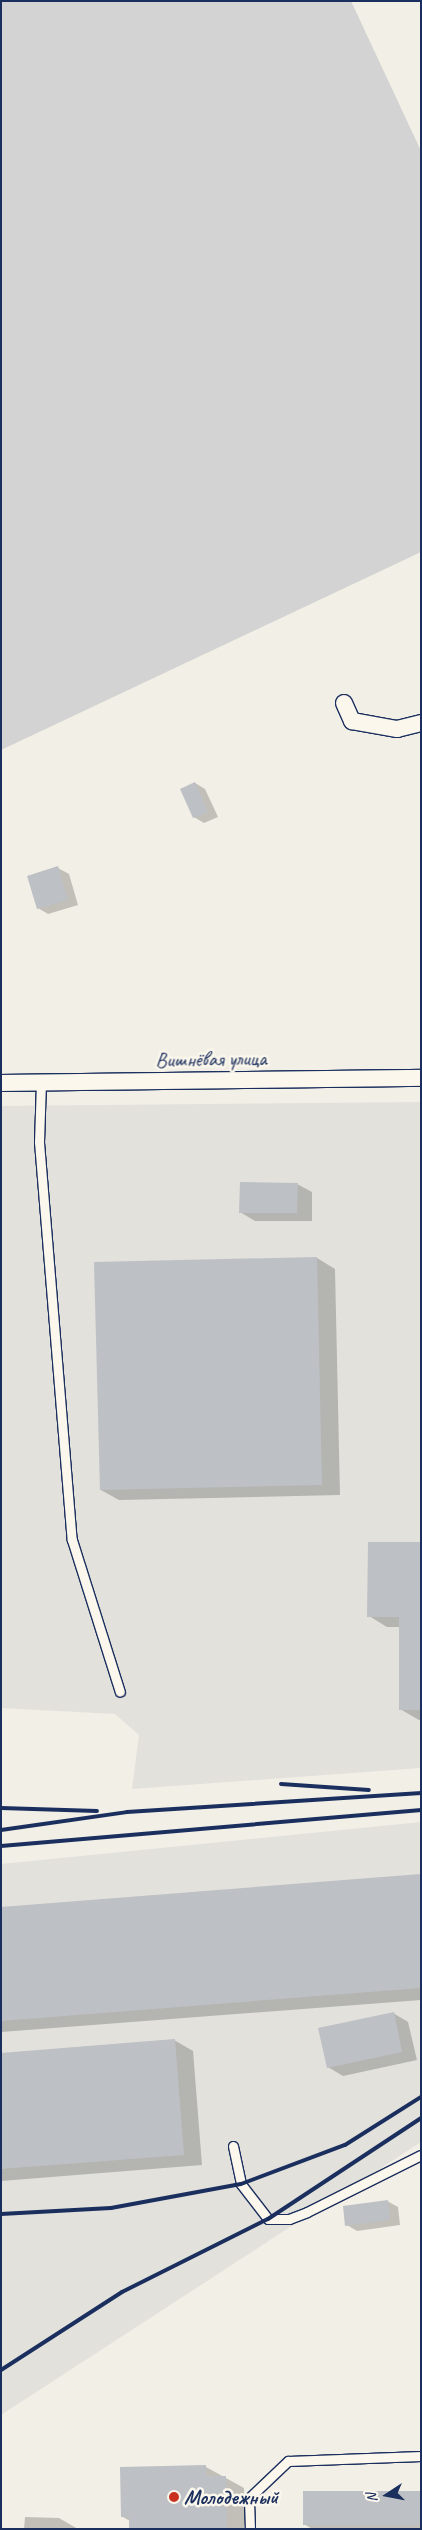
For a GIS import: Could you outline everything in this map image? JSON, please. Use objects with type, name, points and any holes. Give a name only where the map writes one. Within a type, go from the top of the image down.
[{"type":"street","points":[[344,703],[352,722],[397,729],[421,723]]},
{"type":"street","name":"Вишнёвая улица","points":[[1,1083],[421,1078]]},
{"type":"lane","points":[[41,1082],[39,1142],[72,1540],[120,1692]]},
{"type":"lane","points":[[233,2146],[241,2184],[268,2219],[289,2219],[307,2212],[421,2156]]},
{"type":"lane","points":[[250,2529],[249,2498],[288,2461],[421,2456]]},
{"type":"shaded area","points":[[1,1],[351,1],[421,151],[421,552],[1,750]]},
{"type":"shaded area","points":[[421,1102],[421,1768],[132,1789],[139,1735],[115,1714],[1,1708],[1,1106]]},
{"type":"shaded area","points":[[421,1822],[421,2142],[1,2415],[1,1864]]},
{"type":"building","points":[[195,782],[208,812],[193,818],[180,789]]},
{"type":"building","points":[[58,866],[68,900],[37,909],[27,876]]},
{"type":"building","points":[[240,1182],[298,1183],[297,1213],[239,1213]]},
{"type":"building","points":[[317,1257],[322,1485],[100,1490],[94,1262]]},
{"type":"building","points":[[368,1542],[421,1542],[421,1710],[399,1710],[399,1617],[367,1617]]},
{"type":"building","points":[[421,1874],[421,1988],[1,2021],[1,1907]]},
{"type":"building","points":[[394,2012],[402,2052],[327,2068],[318,2028]]},
{"type":"building","points":[[175,2039],[184,2155],[1,2169],[1,2053]]},
{"type":"building","points":[[388,2200],[390,2220],[345,2226],[343,2206]]},
{"type":"building","name":"Молодежный","points":[[206,2465],[206,2476],[226,2476],[227,2529],[129,2529],[129,2517],[121,2517],[120,2467]]},
{"type":"building","points":[[303,2491],[421,2491],[421,2525],[303,2525]]},
{"type":"railway","points":[[281,1784],[369,1790]]},
{"type":"railway","points":[[1,1830],[127,1812],[421,1793]]},
{"type":"railway","points":[[1,1808],[97,1811]]},
{"type":"railway","points":[[1,1846],[421,1810]]},
{"type":"railway","points":[[1,2214],[111,2208],[241,2184],[345,2145],[421,2097]]},
{"type":"railway","points":[[1,2370],[122,2292],[268,2219],[421,2118]]},
{"type":"place","name":"Молодежный","points":[[174,2497]]}]
